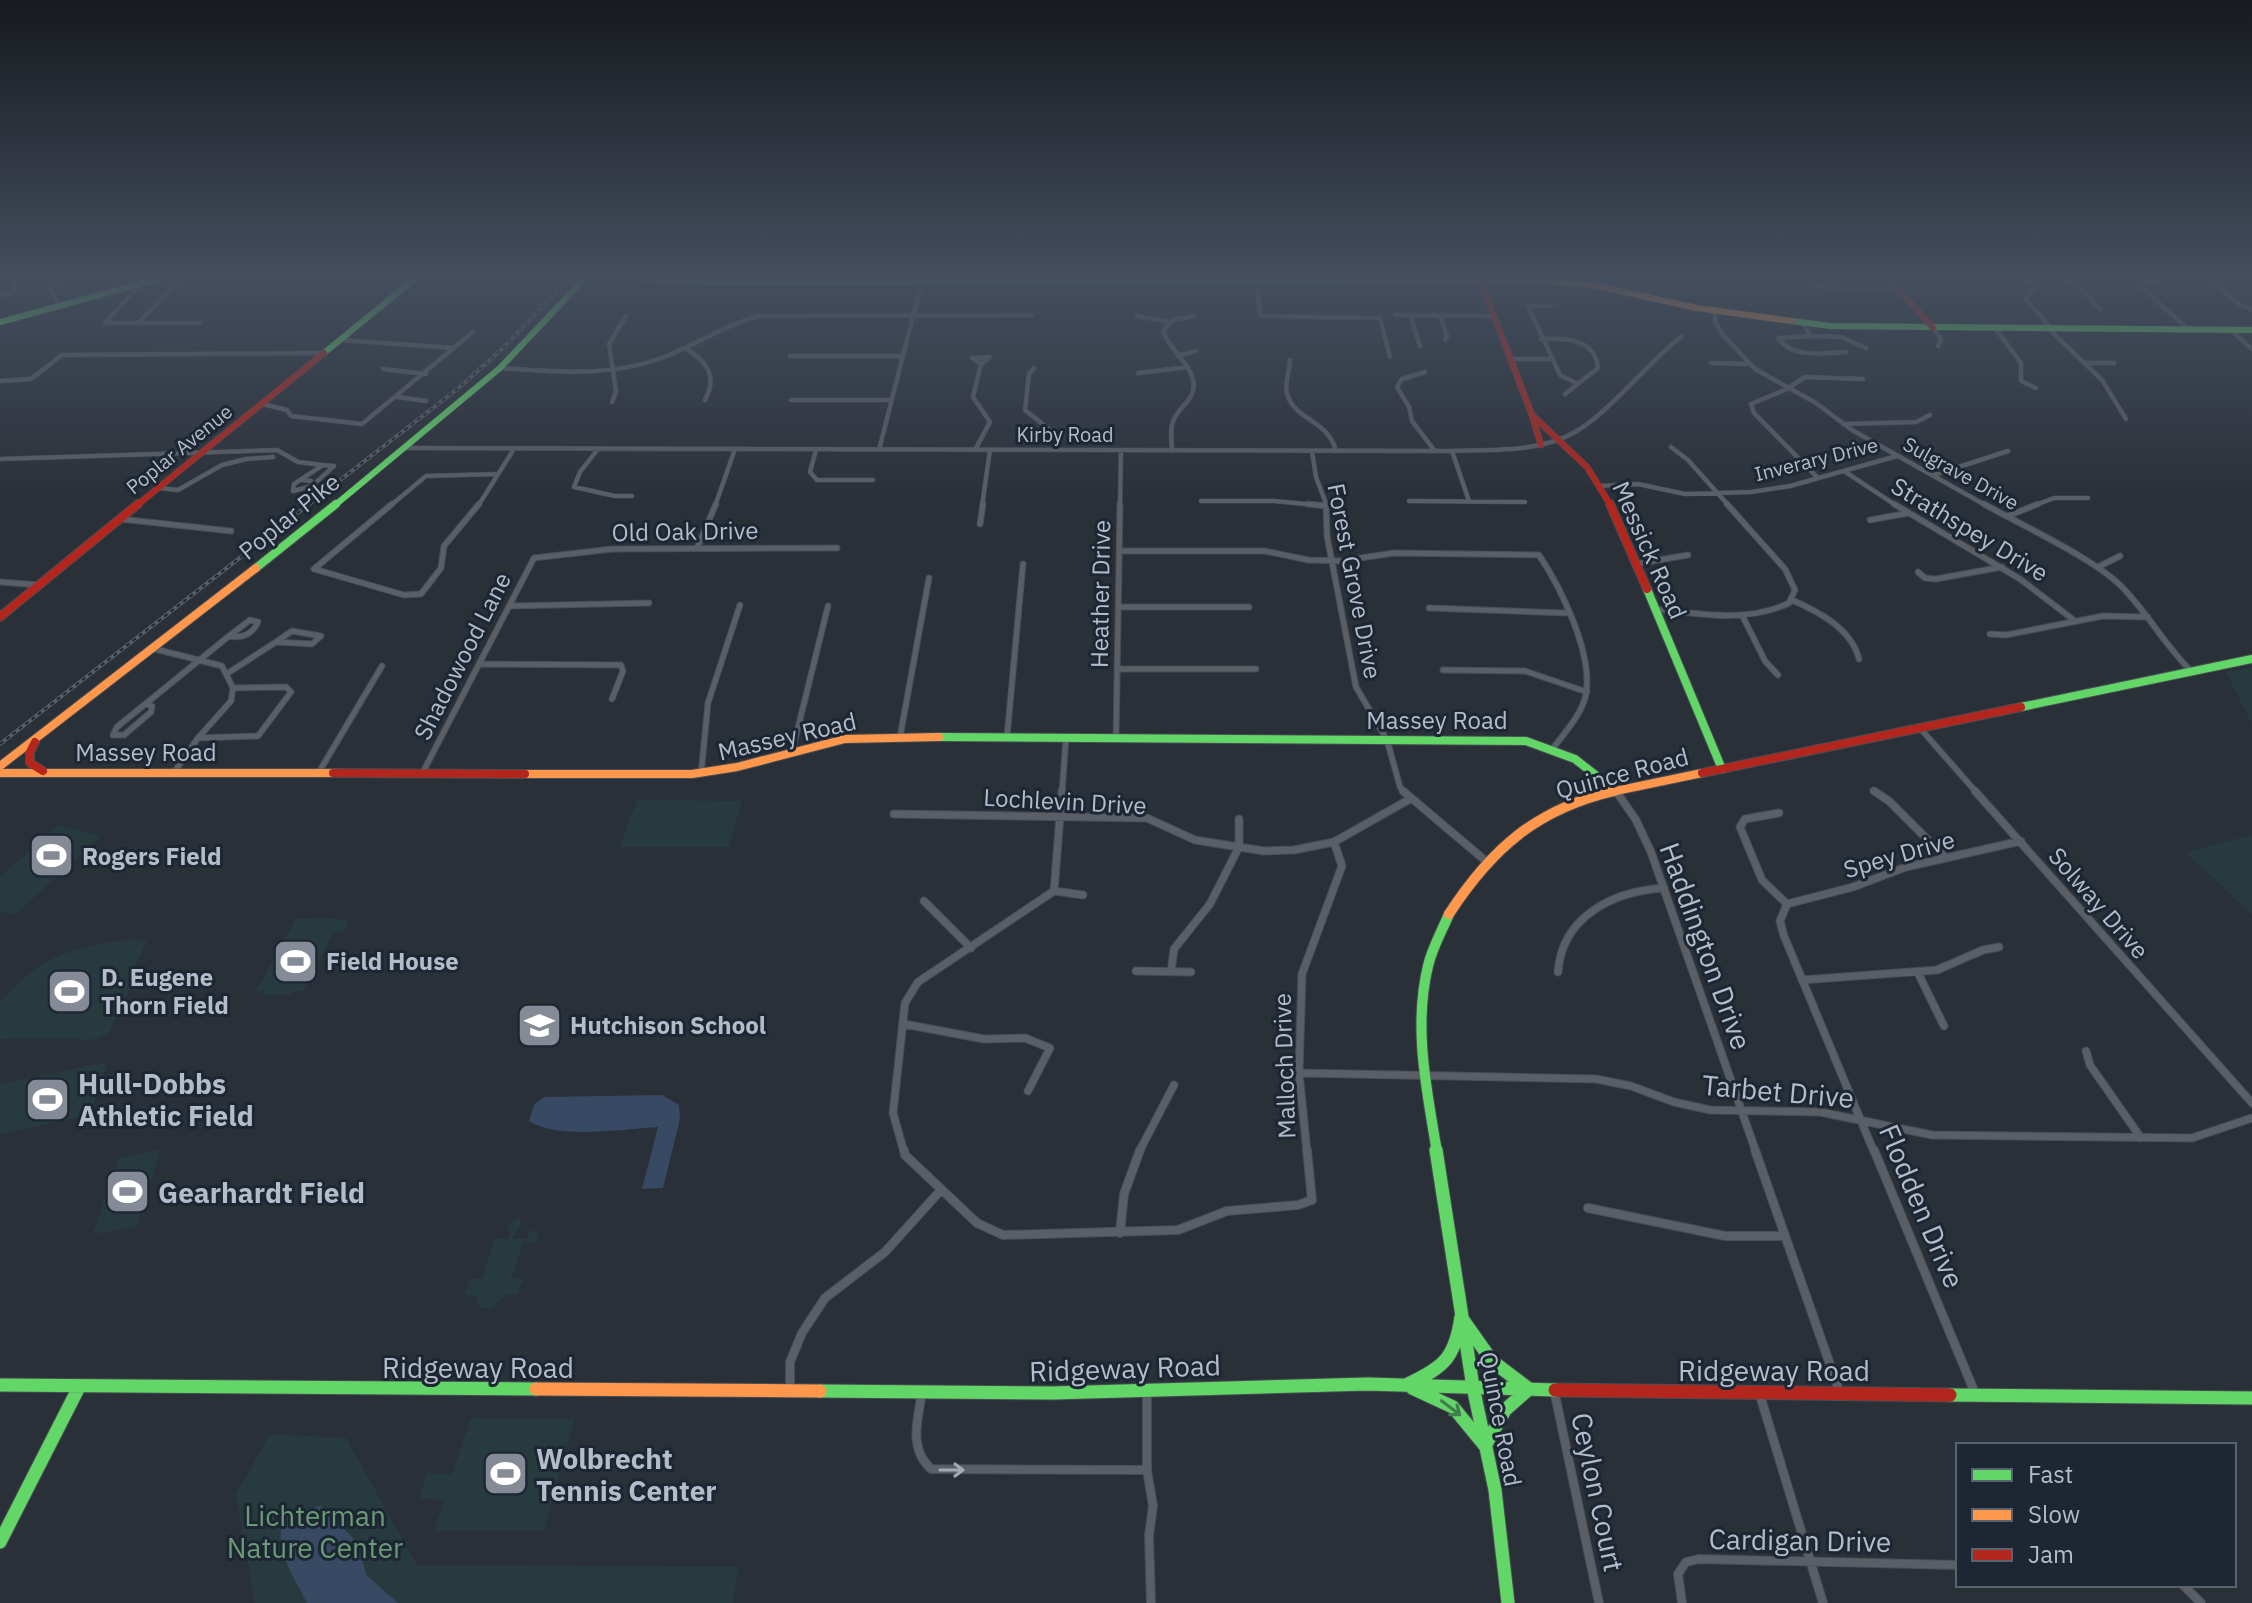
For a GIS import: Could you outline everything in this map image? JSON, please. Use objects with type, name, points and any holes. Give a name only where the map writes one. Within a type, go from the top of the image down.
[{"type":"main road","name":"Poplar Pike","points":[[0,766],[155,649],[407,448],[515,352]]},
{"type":"main road","name":"Messick Road","points":[[1509,352],[1532,415],[1581,461],[1600,486],[1722,769]]},
{"type":"main road","name":"Poplar Avenue","points":[[0,617],[325,353]]},
{"type":"main road","points":[[1532,415],[1541,445]]},
{"type":"main road","name":"Quince Road","points":[[1508,1603],[1495,1490],[1473,1387],[1423,1075],[1421,1003],[1434,943],[1458,894],[1487,862],[1542,816],[1616,791],[2252,659]]},
{"type":"main road","name":"Massey Road","points":[[0,773],[701,774],[730,770],[841,739],[900,737],[1517,740],[1554,747],[1587,764],[1616,791]]},
{"type":"main road","points":[[37,739],[30,752],[30,763],[46,772]]},
{"type":"main road","points":[[1405,1385],[1453,1359],[1459,1346],[1461,1317]]},
{"type":"main road","points":[[1405,1385],[1453,1407],[1485,1446],[1505,1410],[1529,1389],[1492,1361],[1461,1317]]},
{"type":"main road","name":"Ridgeway Road","points":[[0,1385],[1053,1393],[1405,1385],[1554,1390],[2249,1398]]},
{"type":"main road","points":[[0,1542],[79,1387]]},
{"type":"street","points":[[263,404],[287,410],[291,416],[362,424],[450,352]]},
{"type":"street","points":[[610,352],[616,392],[612,402]]},
{"type":"street","points":[[500,368],[562,373],[612,369],[650,362],[675,352]]},
{"type":"street","points":[[692,352],[710,366],[711,387],[705,400]]},
{"type":"street","points":[[879,450],[902,352]]},
{"type":"street","points":[[1172,451],[1173,421],[1189,403],[1194,391],[1188,367],[1175,352]]},
{"type":"street","points":[[1178,356],[1193,352]]},
{"type":"street","points":[[1389,352],[1390,357]]},
{"type":"street","points":[[1547,352],[1560,375],[1576,383]]},
{"type":"street","points":[[1565,394],[1598,368],[1593,352]]},
{"type":"street","name":"Kirby Road","points":[[407,448],[1452,451],[1541,445],[1583,428],[1661,352]]},
{"type":"street","name":"Sulgrave Drive","points":[[1737,352],[1746,364],[1817,404],[1843,424],[2098,567],[2129,592],[2169,652],[2192,672]]},
{"type":"street","points":[[1837,352],[1846,352]]},
{"type":"street","points":[[2012,352],[2022,365],[2021,381],[2036,388]]},
{"type":"street","points":[[2074,352],[2110,390],[2126,419]]},
{"type":"street","points":[[0,381],[31,379],[62,355],[325,353]]},
{"type":"street","points":[[790,356],[901,356]]},
{"type":"street","points":[[1511,357],[1549,357]]},
{"type":"street","points":[[1290,360],[1286,389],[1288,398],[1299,410],[1327,428],[1335,440],[1336,451]]},
{"type":"street","points":[[1711,363],[1746,364]]},
{"type":"street","points":[[2086,363],[2114,363]]},
{"type":"street","points":[[975,450],[990,422],[973,397],[981,364]]},
{"type":"street","points":[[1138,373],[1188,367]]},
{"type":"street","points":[[1034,368],[1029,374],[1025,410],[1055,434],[1055,450]]},
{"type":"street","points":[[383,369],[426,374]]},
{"type":"street","points":[[1425,372],[1402,379],[1397,387],[1409,407],[1411,420],[1435,451]]},
{"type":"street","points":[[1818,478],[1751,409],[1751,404],[1756,399],[1787,389],[1805,377],[1863,379]]},
{"type":"street","points":[[398,397],[426,401]]},
{"type":"street","points":[[791,400],[890,400]]},
{"type":"street","points":[[1843,424],[1916,422],[1930,415]]},
{"type":"street","points":[[1655,609],[1742,615],[1771,613],[1792,600],[1794,588],[1789,574],[1685,457],[1671,447]]},
{"type":"street","points":[[498,474],[428,475],[314,568],[404,595],[419,595],[428,588],[441,568],[444,546],[474,512],[498,474],[514,448]]},
{"type":"street","points":[[598,449],[575,479],[574,487],[615,496],[632,496]]},
{"type":"street","points":[[697,548],[722,491],[735,449]]},
{"type":"street","points":[[0,459],[118,458],[162,452],[277,450],[298,462],[334,466],[312,486],[301,491],[291,489],[323,465]]},
{"type":"street","points":[[816,450],[810,472],[817,480],[873,480]]},
{"type":"street","points":[[980,524],[990,450]]},
{"type":"street","name":"Heather Drive","points":[[1116,738],[1121,450]]},
{"type":"street","points":[[249,457],[254,451]]},
{"type":"street","name":"Forest Grove Drive","points":[[1312,451],[1316,477],[1327,506],[1331,561],[1356,687],[1387,740],[1400,787],[1410,799],[1487,862]]},
{"type":"street","points":[[1452,451],[1469,501]]},
{"type":"street","points":[[1934,475],[2008,451]]},
{"type":"street","name":"Inverary Drive","points":[[1600,486],[1638,484],[1685,494],[1770,489],[1897,456]]},
{"type":"street","points":[[159,488],[178,490],[216,465],[249,457],[273,457]]},
{"type":"street","name":"Strathspey Drive","points":[[1843,471],[2043,593],[2075,621]]},
{"type":"street","points":[[303,480],[311,481],[312,486]]},
{"type":"street","points":[[2008,516],[2054,498],[2088,498]]},
{"type":"street","points":[[1201,501],[1274,501],[1327,506]]},
{"type":"street","points":[[1409,501],[1525,502]]},
{"type":"street","points":[[1870,520],[1909,513]]},
{"type":"street","points":[[120,519],[231,531]]},
{"type":"street","name":"Old Oak Drive","points":[[534,558],[612,549],[837,548]]},
{"type":"street","points":[[1119,551],[1265,551],[1331,561],[1394,553],[1539,555],[1556,584],[1586,670],[1587,692],[1579,712],[1554,747]]},
{"type":"street","points":[[1635,564],[1688,555]]},
{"type":"street","points":[[2098,567],[2120,556]]},
{"type":"street","name":"Shadowood Lane","points":[[423,772],[534,558]]},
{"type":"street","points":[[1007,737],[1023,564]]},
{"type":"street","points":[[1918,572],[1933,579],[2002,567]]},
{"type":"street","points":[[900,737],[929,578]]},
{"type":"street","points":[[0,582],[39,585]]},
{"type":"street","points":[[1792,600],[1830,620],[1857,649],[1859,659]]},
{"type":"street","points":[[509,606],[649,603]]},
{"type":"street","points":[[701,774],[708,703],[740,605]]},
{"type":"street","points":[[792,752],[828,606]]},
{"type":"street","points":[[1118,607],[1249,607]]},
{"type":"street","points":[[1429,608],[1567,613]]},
{"type":"street","points":[[1742,615],[1767,665],[1778,675]]},
{"type":"street","points":[[1990,634],[2006,635],[2109,615],[2148,617]]},
{"type":"street","points":[[146,704],[152,706],[151,712],[124,735],[113,735],[113,731],[229,636],[250,620],[258,622],[244,636],[229,636]]},
{"type":"street","points":[[228,673],[292,631],[321,636],[312,644],[276,642]]},
{"type":"street","points":[[155,649],[222,666],[233,688],[231,701],[198,738],[175,771]]},
{"type":"street","points":[[479,664],[621,665],[623,671],[612,699]]},
{"type":"street","points":[[319,772],[382,666]]},
{"type":"street","points":[[1117,669],[1256,669]]},
{"type":"street","points":[[1443,670],[1525,671],[1587,692]]},
{"type":"street","points":[[198,738],[258,736],[291,692],[286,687],[233,688]]},
{"type":"street","name":"Solway Drive","points":[[1919,727],[2252,1103]]},
{"type":"street","points":[[1054,891],[1066,738]]},
{"type":"street","name":"Haddington Drive","points":[[1616,791],[1642,831],[1664,888],[1840,1393]]},
{"type":"street","points":[[1874,791],[1893,804],[1946,858]]},
{"type":"street","name":"Lochlevin Drive","points":[[894,814],[1147,818],[1195,840],[1264,851],[1294,850],[1334,842],[1410,799]]},
{"type":"street","points":[[1779,813],[1745,819],[1740,827],[1762,880],[1787,904]]},
{"type":"street","points":[[1171,972],[1174,949],[1210,904],[1239,847],[1239,819]]},
{"type":"street","name":"Spey Drive","points":[[1787,904],[1853,887],[1906,867],[2021,841]]},
{"type":"street","name":"Malloch Drive","points":[[1120,1233],[1178,1230],[1227,1211],[1298,1205],[1312,1200],[1299,1073],[1302,974],[1342,866],[1334,842]]},
{"type":"street","points":[[1558,972],[1563,947],[1602,903],[1625,893],[1664,888]]},
{"type":"street","points":[[1083,895],[1054,891],[918,982],[905,1003],[893,1113],[905,1155],[977,1223],[1003,1235],[1120,1233],[1119,1211],[1144,1138],[1174,1085]]},
{"type":"street","points":[[924,901],[971,948]]},
{"type":"street","name":"Flodden Drive","points":[[1787,904],[1780,915],[1781,927],[1975,1393]]},
{"type":"street","points":[[1802,980],[1918,973],[1945,968],[1978,952],[1999,947]]},
{"type":"street","points":[[1136,971],[1191,972]]},
{"type":"street","points":[[1918,973],[1944,1026]]},
{"type":"street","points":[[904,1024],[984,1039],[1025,1038],[1050,1048],[1028,1091]]},
{"type":"street","points":[[2086,1051],[2090,1065],[2141,1138]]},
{"type":"street","name":"Tarbet Drive","points":[[1299,1073],[1596,1079],[1631,1086],[1688,1106],[1742,1111],[1815,1111],[1932,1135],[2198,1137],[2252,1118]]},
{"type":"street","points":[[790,1393],[790,1362],[802,1333],[825,1298],[885,1252],[940,1191]]},
{"type":"street","points":[[1588,1208],[1725,1236],[1785,1236]]},
{"type":"street","points":[[1147,1390],[1147,1470],[1153,1506],[1149,1535],[1151,1603]]},
{"type":"street","name":"Ceylon Court","points":[[1554,1390],[1599,1603]]},
{"type":"street","points":[[922,1392],[915,1449],[919,1460],[931,1469],[1147,1470]]},
{"type":"street","points":[[1759,1392],[1823,1603]]},
{"type":"street","points":[[2249,1398],[2252,1410]]},
{"type":"street","name":"Cardigan Drive","points":[[1682,1603],[1678,1574],[1681,1567],[1692,1560],[1956,1565]]},
{"type":"street","points":[[2185,1587],[2201,1603]]},
{"type":"green space","points":[[2252,667],[2252,724],[2226,672]]},
{"type":"green space","points":[[637,800],[742,801],[729,847],[620,847]]},
{"type":"green space","name":"Rogers Field","points":[[58,825],[101,836],[15,915],[0,911],[0,877]]},
{"type":"green space","points":[[2252,835],[2252,915],[2188,854],[2189,851]]},
{"type":"green space","name":"Field House","points":[[296,919],[348,920],[349,924],[342,932],[334,932],[303,991],[294,991],[291,995],[263,995],[265,991],[256,991]]},
{"type":"green space","name":"D. Eugene Thorn Field","points":[[129,939],[147,941],[135,965],[140,969],[109,1033],[96,1039],[78,1041],[79,1038],[0,1039],[0,1003],[29,974],[72,951]]},
{"type":"green space","name":"Hull-Dobbs Athletic Field","points":[[107,1062],[90,1115],[0,1134],[0,1084]]},
{"type":"green space","name":"Gearhardt Field","points":[[160,1150],[137,1227],[93,1234],[119,1158]]},
{"type":"green space","points":[[518,1217],[522,1223],[512,1239],[527,1239],[530,1231],[539,1231],[536,1242],[523,1243],[511,1278],[524,1279],[518,1294],[506,1295],[492,1308],[480,1308],[476,1295],[465,1295],[470,1279],[482,1279],[495,1239],[508,1239],[511,1231],[508,1224]]},
{"type":"green space","name":"Wolbrecht Tennis Center","points":[[471,1418],[574,1419],[544,1531],[434,1531],[444,1500],[420,1498],[427,1474],[452,1474]]},
{"type":"green space","name":"Lichterman Nature Center","points":[[270,1434],[346,1438],[417,1565],[738,1567],[733,1603],[255,1603],[236,1494]]},
{"type":"water","points":[[662,1095],[679,1105],[680,1119],[663,1188],[642,1189],[658,1127],[574,1132],[541,1127],[529,1121],[534,1105],[544,1097]]},
{"type":"water","points":[[321,1506],[359,1544],[366,1575],[398,1603],[307,1603],[282,1549],[281,1526],[285,1514]]},
{"type":"railway","points":[[0,744],[460,387],[499,352]]},
{"type":"traffic: fast","points":[[256,568],[407,448],[515,352]]},
{"type":"traffic: fast","points":[[1647,589],[1722,769]]},
{"type":"traffic: fast","points":[[2021,707],[2252,659]]},
{"type":"traffic: fast","points":[[939,737],[1526,741],[1575,759],[1616,791]]},
{"type":"traffic: fast","points":[[1449,914],[1429,962],[1423,990],[1421,1051],[1473,1387],[1495,1490],[1508,1603]]},
{"type":"traffic: fast","points":[[1408,1384],[1447,1360],[1456,1344],[1461,1317]]},
{"type":"traffic: fast","points":[[1412,1388],[1453,1407],[1485,1446],[1505,1410],[1529,1389],[1492,1361],[1461,1317]]},
{"type":"traffic: fast","points":[[820,1391],[1053,1393],[1368,1384],[1555,1390]]},
{"type":"traffic: fast","points":[[0,1385],[536,1389]]},
{"type":"traffic: fast","points":[[0,1542],[79,1387]]},
{"type":"traffic: fast","points":[[1950,1395],[2252,1398]]},
{"type":"traffic: slow","points":[[0,766],[256,568]]},
{"type":"traffic: slow","points":[[525,774],[692,774],[737,767],[845,739],[939,737]]},
{"type":"traffic: slow","points":[[0,773],[333,773]]},
{"type":"traffic: slow","points":[[1449,914],[1492,858],[1519,832],[1547,813],[1603,793],[1702,773]]},
{"type":"traffic: slow","points":[[536,1389],[820,1391]]},
{"type":"traffic: jam","points":[[1508,352],[1532,415],[1587,467],[1614,511],[1647,589]]},
{"type":"traffic: jam","points":[[0,617],[324,353]]},
{"type":"traffic: jam","points":[[1532,415],[1541,445]]},
{"type":"traffic: jam","points":[[1702,773],[2021,707]]},
{"type":"traffic: jam","points":[[35,742],[30,752],[30,763],[43,771]]},
{"type":"traffic: jam","points":[[333,773],[525,774]]},
{"type":"traffic: jam","points":[[1555,1390],[1950,1395]]},
{"type":"place","name":"Rogers Field","points":[[51,856]]},
{"type":"place","name":"Field House","points":[[295,961]]},
{"type":"place","name":"D. Eugene Thorn Field","points":[[70,991]]},
{"type":"place","name":"Hutchison School","points":[[539,1025]]},
{"type":"place","name":"Hull-Dobbs Athletic Field","points":[[47,1099]]},
{"type":"place","name":"Gearhardt Field","points":[[127,1192]]},
{"type":"place","name":"Wolbrecht Tennis Center","points":[[505,1474]]}]
